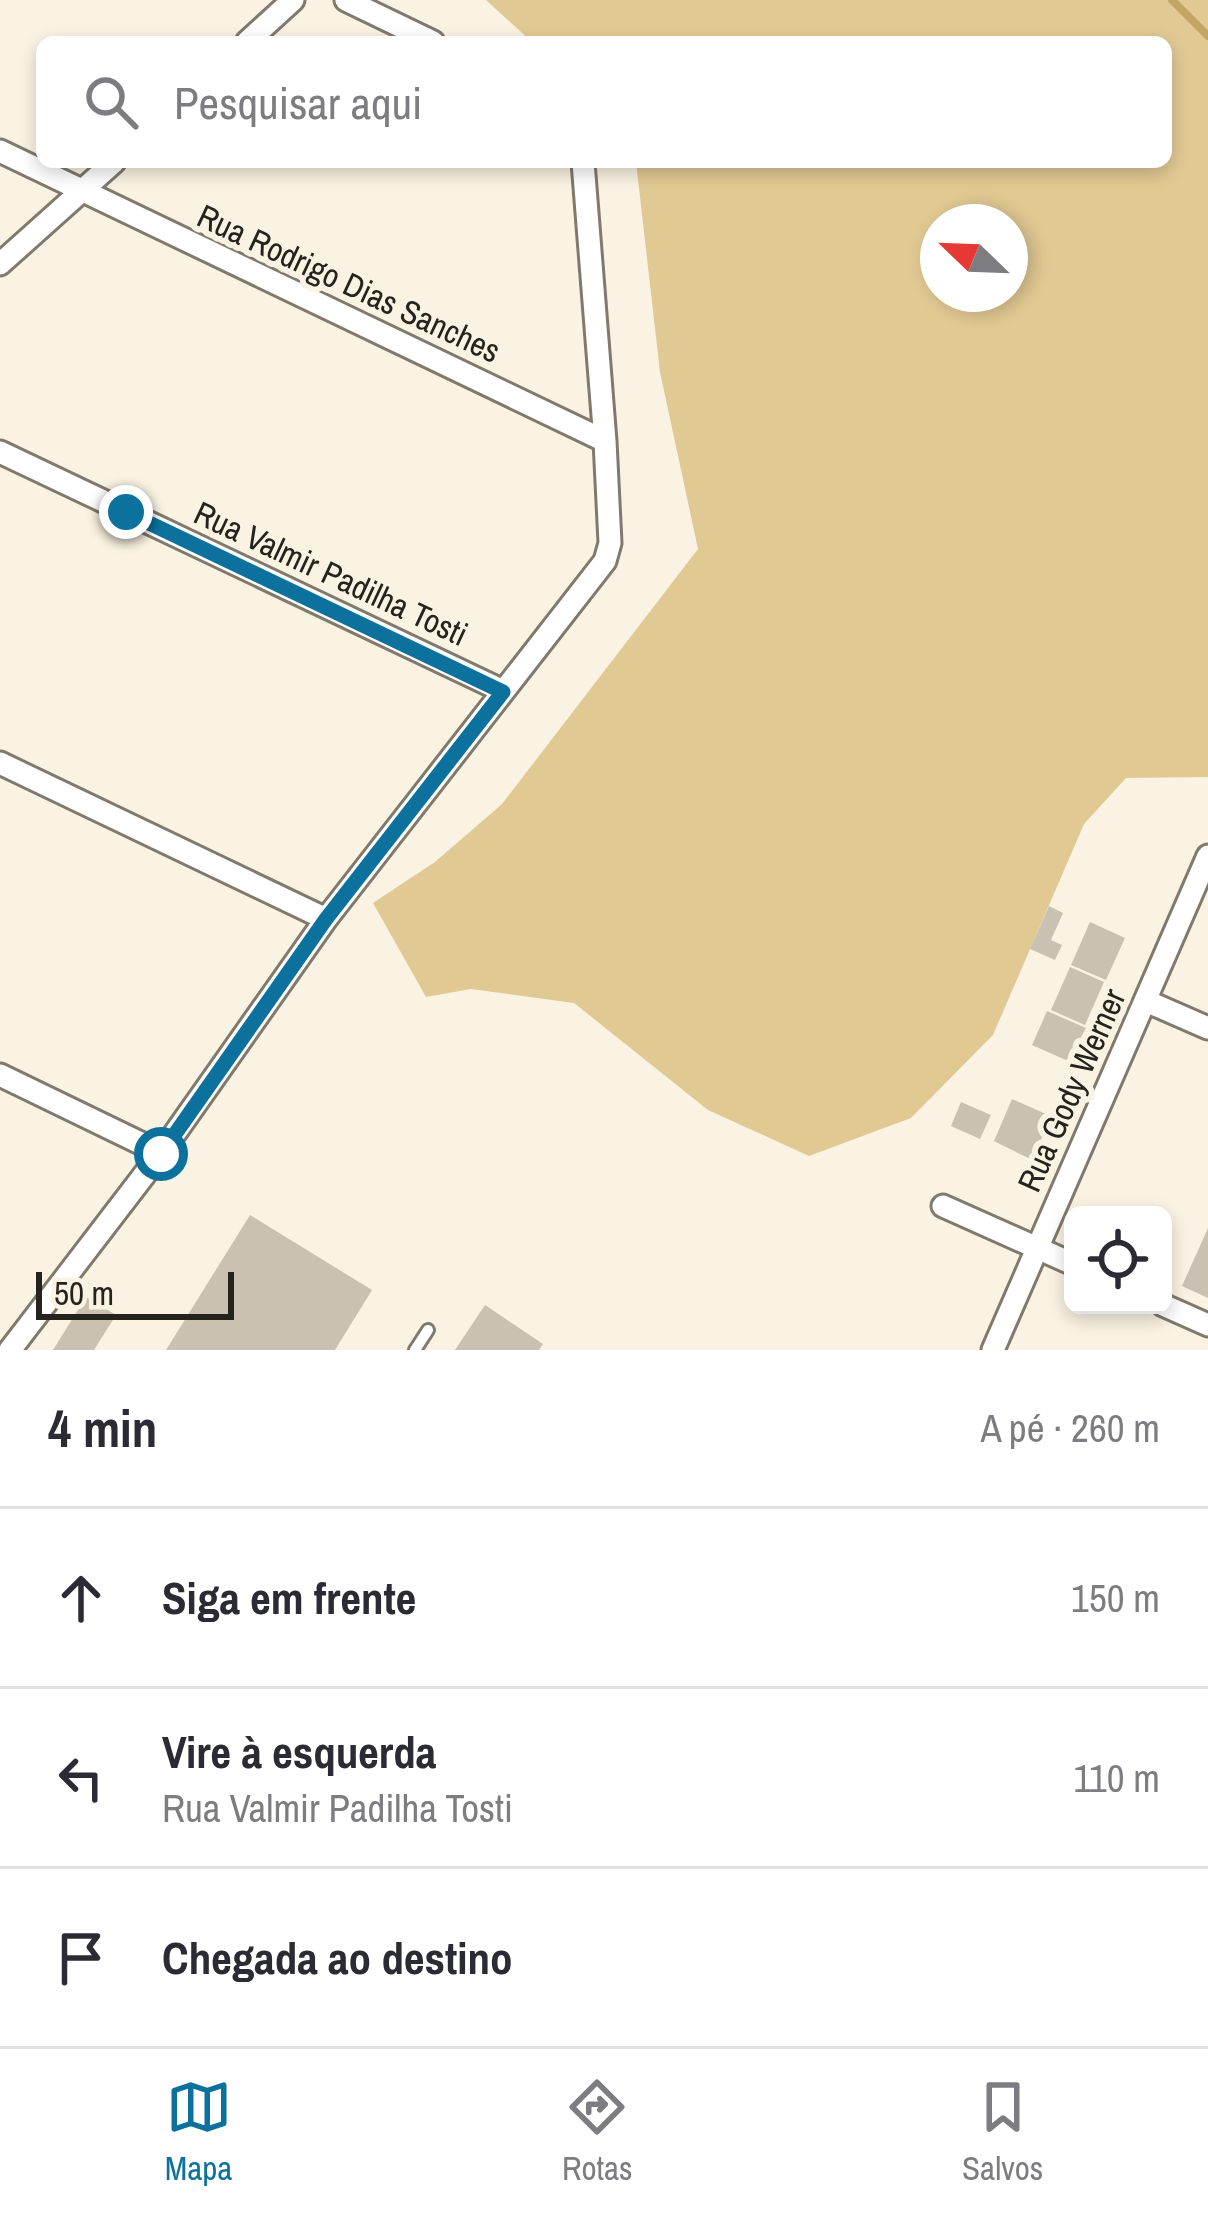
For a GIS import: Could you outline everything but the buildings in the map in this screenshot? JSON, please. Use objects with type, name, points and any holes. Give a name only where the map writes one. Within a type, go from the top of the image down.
[{"type":"street","points":[[254,36],[293,0]]},
{"type":"street","points":[[346,0],[421,36]]},
{"type":"street","name":"Rua Rodrigo Dias Sanches","points":[[0,151],[605,441]]},
{"type":"street","points":[[0,264],[107,168]]},
{"type":"street","points":[[10,1350],[161,1154],[326,919],[605,561],[610,544],[605,441],[583,168]]},
{"type":"street","name":"Rua Valmir Padilha Tosti","points":[[0,452],[503,692]]},
{"type":"street","points":[[0,763],[326,919]]},
{"type":"street","name":"Rua Gody Werner","points":[[992,1350],[1208,856]]},
{"type":"street","points":[[1146,1001],[1208,1028]]},
{"type":"street","points":[[0,1075],[161,1154]]},
{"type":"street","points":[[943,1206],[1064,1260]]},
{"type":"street","points":[[1172,1309],[1208,1325]]},
{"type":"lane","points":[[415,1350],[428,1330]]},
{"type":"shaded area","points":[[486,0],[1208,0],[1208,777],[1126,778],[1084,824],[993,1035],[911,1118],[809,1156],[708,1110],[574,1003],[471,989],[426,997],[373,903],[435,862],[502,804],[698,549],[660,372],[637,168],[1172,168],[1172,36],[525,36]]},
{"type":"waterway","points":[[1172,0],[1208,36]]},
{"type":"route","points":[[126,512],[503,692],[326,919],[161,1154]]}]
